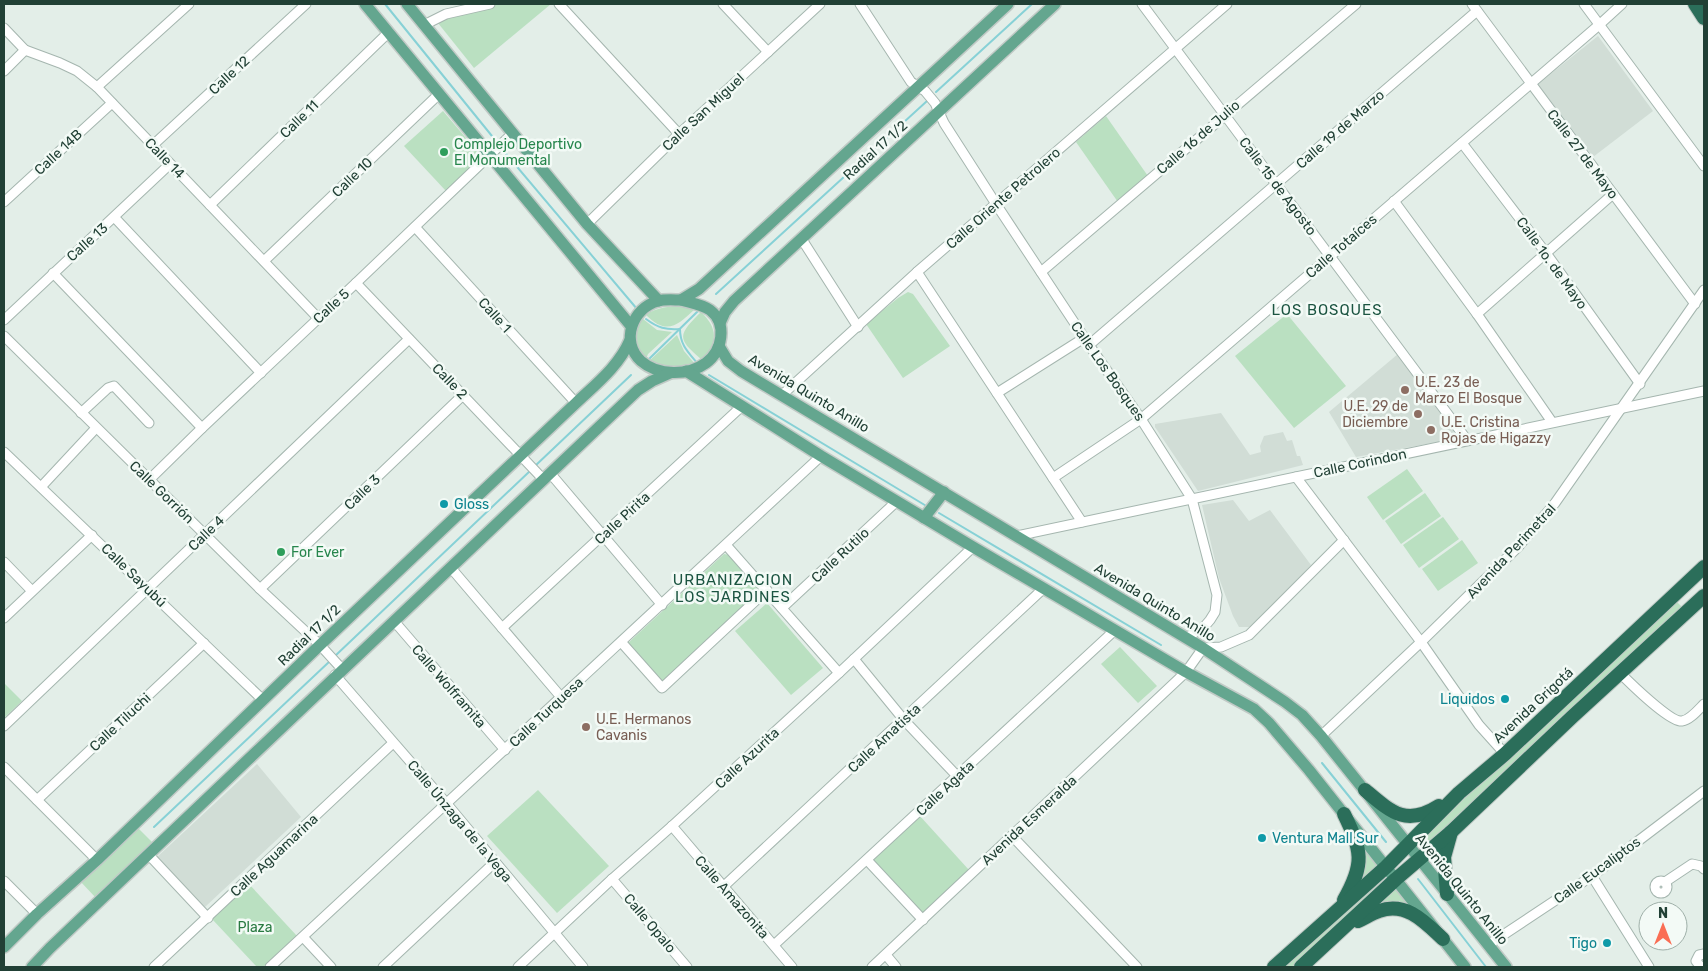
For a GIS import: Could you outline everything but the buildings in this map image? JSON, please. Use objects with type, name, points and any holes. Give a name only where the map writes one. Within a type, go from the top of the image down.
[{"type":"highway","points":[[1694,4],[1704,18]]},
{"type":"highway","name":"Avenida Grigotá","points":[[1274,967],[1386,867],[1459,794],[1505,754],[1704,567]]},
{"type":"highway","points":[[1691,580],[1690,587],[1693,593],[1704,596]]},
{"type":"highway","points":[[1301,967],[1396,879],[1451,832],[1704,596]]},
{"type":"highway","points":[[1671,598],[1679,598],[1684,601],[1687,612]]},
{"type":"highway","points":[[1365,790],[1394,813],[1409,817],[1427,814],[1459,794]]},
{"type":"highway","points":[[1339,909],[1359,864],[1359,850],[1355,836],[1344,814]]},
{"type":"highway","points":[[1447,894],[1444,857],[1451,832]]},
{"type":"highway","points":[[1346,927],[1386,909],[1401,909],[1421,918],[1443,939]]},
{"type":"main road","points":[[365,4],[632,326]]},
{"type":"main road","points":[[407,4],[587,224],[659,301]]},
{"type":"main road","name":"Radial 17 1/2","points":[[681,300],[698,289],[1008,4]]},
{"type":"main road","name":"Radial 17 1/2","points":[[720,323],[725,312],[734,301],[1055,4]]},
{"type":"main road","points":[[681,300],[700,305],[711,311],[720,323],[722,334],[715,354],[708,362],[686,371],[670,372],[647,366],[636,356],[630,340],[636,314],[645,307],[659,301],[681,300]]},
{"type":"main road","name":"Radial 17 1/2","points":[[4,947],[262,700],[322,647],[522,457],[616,363],[624,353],[630,340]]},
{"type":"main road","name":"Avenida Quinto Anillo","points":[[719,346],[728,361],[741,370],[1203,648],[1280,698],[1302,715],[1322,736],[1506,967]]},
{"type":"main road","points":[[686,371],[741,407],[924,518],[1186,672],[1254,709],[1270,723],[1465,967]]},
{"type":"main road","points":[[32,967],[338,670],[451,568],[543,475],[638,390],[670,372]]},
{"type":"main road","points":[[924,518],[944,492]]},
{"type":"street","points":[[97,87],[189,4]]},
{"type":"street","name":"Calle 12","points":[[152,146],[306,4]]},
{"type":"street","points":[[424,25],[446,14],[490,4]]},
{"type":"street","points":[[559,4],[679,134]]},
{"type":"street","points":[[723,4],[768,52]]},
{"type":"street","name":"Calle San Miguel","points":[[587,224],[679,134],[820,4]]},
{"type":"street","name":"Calle Los Bosques","points":[[860,4],[911,82],[925,91],[936,103],[944,123],[996,204],[1086,342],[1141,419],[1192,498],[1217,595],[1215,612],[1210,620],[1204,627],[1186,638]]},
{"type":"street","name":"Calle 15 de Agosto","points":[[1142,4],[1467,440]]},
{"type":"street","name":"Calle Oriente Petrolero","points":[[782,395],[917,272],[1227,4]]},
{"type":"street","name":"Calle 16 de Julio","points":[[1041,272],[1356,4]]},
{"type":"street","points":[[1584,4],[1704,166]]},
{"type":"street","name":"Calle Totaíces","points":[[1053,478],[1141,419],[1622,4]]},
{"type":"street","name":"Calle 27 de Mayo","points":[[1475,7],[1695,304]]},
{"type":"street","name":"Calle 19 de Marzo","points":[[997,393],[1086,342],[1277,185],[1475,7]]},
{"type":"street","points":[[4,28],[24,50],[4,71]]},
{"type":"street","name":"Calle 11","points":[[210,205],[389,32]]},
{"type":"street","name":"Calle 14","points":[[24,50],[76,71],[97,87],[318,318]]},
{"type":"street","name":"Calle 10","points":[[264,261],[439,94]]},
{"type":"street","name":"Calle 14B","points":[[4,202],[112,103]]},
{"type":"street","name":"Calle 5","points":[[150,479],[513,133]]},
{"type":"street","name":"Calle 1o. de Mayo","points":[[1462,143],[1546,253],[1640,384]]},
{"type":"street","name":"Calle 13","points":[[4,320],[170,164]]},
{"type":"street","points":[[1477,314],[1613,194]]},
{"type":"street","points":[[1394,201],[1477,314],[1552,422]]},
{"type":"street","points":[[114,218],[261,373]]},
{"type":"street","name":"Calle 1","points":[[415,227],[576,403]]},
{"type":"street","points":[[801,238],[858,327]]},
{"type":"street","points":[[917,272],[1082,522]]},
{"type":"street","points":[[53,273],[202,428]]},
{"type":"street","name":"Calle 2","points":[[356,283],[522,457],[543,475],[603,536],[662,605]]},
{"type":"street","name":"Avenida Perimetral","points":[[1322,736],[1519,546],[1555,503],[1624,407],[1704,290]]},
{"type":"street","name":"Calle Gorrión","points":[[4,336],[260,589],[322,647],[338,670]]},
{"type":"street","name":"Calle 4","points":[[4,726],[409,339]]},
{"type":"street","points":[[81,413],[108,388],[114,386],[150,424]]},
{"type":"street","name":"Calle Corindon","points":[[1016,536],[1704,391]]},
{"type":"street","name":"Calle 3","points":[[260,589],[463,395]]},
{"type":"street","name":"Calle Pirita","points":[[502,628],[741,407]]},
{"type":"street","points":[[41,487],[96,428]]},
{"type":"street","name":"Calle Sayubú","points":[[4,452],[262,700]]},
{"type":"street","name":"Calle Turquesa","points":[[270,967],[561,697],[622,643],[821,456]]},
{"type":"street","points":[[1296,476],[1421,642],[1479,725],[1505,754]]},
{"type":"street","name":"Calle Rutilo","points":[[782,608],[897,501]]},
{"type":"street","points":[[4,618],[92,535]]},
{"type":"street","points":[[1186,672],[1203,648],[1221,647],[1249,635],[1344,540]]},
{"type":"street","points":[[726,544],[839,673]]},
{"type":"street","name":"Calle Azurita","points":[[518,967],[839,673],[973,547]]},
{"type":"street","points":[[4,562],[32,591]]},
{"type":"street","points":[[451,568],[561,697]]},
{"type":"street","name":"Calle Amatista","points":[[723,887],[1044,588]]},
{"type":"street","points":[[622,643],[662,688],[767,590]]},
{"type":"street","name":"Calle Wolframita","points":[[394,621],[505,750]]},
{"type":"street","name":"Calle Agata","points":[[774,945],[1116,630]]},
{"type":"street","name":"Calle Tiluchi","points":[[37,800],[204,643]]},
{"type":"street","points":[[854,659],[904,720],[957,776]]},
{"type":"street","name":"Calle Únzaga de la Vega","points":[[338,670],[393,742],[583,967]]},
{"type":"street","name":"Avenida Esmeralda","points":[[872,967],[1186,672]]},
{"type":"street","points":[[1620,673],[1664,713],[1678,721],[1687,720],[1704,704]]},
{"type":"street","name":"Calle Aguamarina","points":[[154,967],[393,742]]},
{"type":"street","points":[[4,767],[97,860]]},
{"type":"street","name":"Calle Eucaliptos","points":[[1488,945],[1592,876],[1704,792]]},
{"type":"street","name":"Calle Amazonita","points":[[672,826],[792,967]]},
{"type":"street","points":[[1012,836],[1137,967]]},
{"type":"street","points":[[148,854],[208,918]]},
{"type":"street","points":[[867,860],[923,920]]},
{"type":"street","points":[[383,967],[495,862]]},
{"type":"street","points":[[1665,882],[1692,864],[1701,866],[1704,869]]},
{"type":"street","points":[[1592,876],[1649,967]]},
{"type":"street","name":"Calle Opalo","points":[[612,879],[687,967]]},
{"type":"street","points":[[4,881],[37,914]]},
{"type":"street","points":[[303,937],[331,967]]},
{"type":"street","points":[[1704,954],[1699,955],[1696,961],[1698,965],[1704,967]]},
{"type":"street","points":[[886,955],[896,967]]},
{"type":"shaded area","points":[[1598,36],[1653,111],[1593,157],[1538,84]]},
{"type":"shaded area","points":[[1398,354],[1455,433],[1454,439],[1356,457],[1329,412]]},
{"type":"shaded area","points":[[1221,413],[1250,455],[1261,452],[1260,446],[1264,436],[1283,432],[1287,441],[1292,440],[1297,456],[1300,456],[1303,465],[1198,491],[1155,427],[1155,424]]},
{"type":"shaded area","points":[[1233,500],[1249,521],[1270,510],[1311,565],[1256,625],[1249,627],[1239,627],[1233,616],[1219,578],[1202,505]]},
{"type":"shaded area","points":[[257,764],[301,817],[205,907],[157,857]]},
{"type":"green space","points":[[499,4],[551,4],[474,68],[438,23],[455,14]]},
{"type":"green space","name":"Complejo Deportivo El Monumental","points":[[443,111],[483,158],[446,191],[404,146]]},
{"type":"green space","points":[[1106,116],[1150,179],[1120,205],[1076,142]]},
{"type":"green space","points":[[908,292],[913,294],[950,346],[903,378],[866,324]]},
{"type":"green space","points":[[684,306],[695,309],[683,320],[672,326],[660,325],[646,315],[659,309]]},
{"type":"green space","points":[[701,312],[711,324],[714,336],[711,348],[702,360],[684,341],[683,336],[684,331]]},
{"type":"green space","points":[[1287,314],[1346,386],[1294,428],[1235,356]]},
{"type":"green space","points":[[643,319],[657,330],[672,332],[648,354],[646,359],[639,350],[635,333],[636,328]]},
{"type":"green space","points":[[677,335],[684,351],[695,364],[677,368],[648,362]]},
{"type":"green space","points":[[1407,469],[1423,491],[1383,520],[1367,497]]},
{"type":"green space","points":[[1425,493],[1441,516],[1401,544],[1385,521]]},
{"type":"green space","points":[[1443,517],[1459,539],[1419,568],[1403,545]]},
{"type":"green space","points":[[1462,540],[1478,563],[1438,591],[1422,569]]},
{"type":"green space","points":[[724,554],[730,555],[762,589],[662,684],[627,644]]},
{"type":"green space","points":[[1677,602],[1682,607],[1425,847],[1420,848],[1418,845],[1419,841],[1613,658]]},
{"type":"green space","points":[[767,603],[823,668],[791,695],[735,631]]},
{"type":"green space","points":[[1120,647],[1157,686],[1138,703],[1101,664]]},
{"type":"green space","points":[[4,683],[22,701],[4,718]]},
{"type":"green space","points":[[538,790],[609,866],[557,913],[487,836]]},
{"type":"green space","points":[[919,815],[969,870],[924,913],[920,912],[873,861],[874,857]]},
{"type":"green space","points":[[137,827],[153,843],[96,898],[80,881]]},
{"type":"green space","points":[[1360,844],[1380,864],[1353,888]]},
{"type":"green space","points":[[1387,871],[1391,876],[1292,967],[1278,967]]},
{"type":"green space","name":"Plaza","points":[[249,884],[297,936],[263,967],[257,967],[212,919]]},
{"type":"green space","points":[[1396,884],[1426,920],[1374,908]]},
{"type":"waterway","points":[[385,4],[496,141]]},
{"type":"waterway","points":[[936,92],[1032,4]]},
{"type":"waterway","points":[[716,294],[927,101]]},
{"type":"waterway","points":[[502,149],[637,309]]},
{"type":"waterway","points":[[648,360],[698,311]]},
{"type":"waterway","points":[[646,319],[662,328],[680,329],[683,344],[698,364]]},
{"type":"waterway","points":[[535,466],[631,375]]},
{"type":"waterway","points":[[709,375],[928,507]]},
{"type":"waterway","points":[[335,656],[531,470]]},
{"type":"waterway","points":[[939,513],[1161,645]]},
{"type":"waterway","points":[[154,827],[330,661]]},
{"type":"waterway","points":[[1322,763],[1386,842]]},
{"type":"waterway","points":[[1418,879],[1486,967]]},
{"type":"place","name":"Complejo Deportivo El Monumental","points":[[444,152]]},
{"type":"place","name":"U.E. 23 de Marzo El Bosque","points":[[1405,390]]},
{"type":"place","name":"U.E. 29 de Diciembre","points":[[1418,414]]},
{"type":"place","name":"U.E. Cristina Rojas de Higazzy","points":[[1431,430]]},
{"type":"place","name":"Gloss","points":[[444,504]]},
{"type":"place","name":"For Ever","points":[[281,552]]},
{"type":"place","name":"Liquidos","points":[[1505,699]]},
{"type":"place","name":"U.E. Hermanos Cavanis","points":[[586,727]]},
{"type":"place","name":"Ventura Mall Sur","points":[[1262,838]]},
{"type":"place","name":"Tigo","points":[[1607,943]]},
{"type":"district","name":"LOS BOSQUES","points":[[1327,310]]},
{"type":"district","name":"URBANIZACION LOS JARDINES","points":[[733,588]]}]
